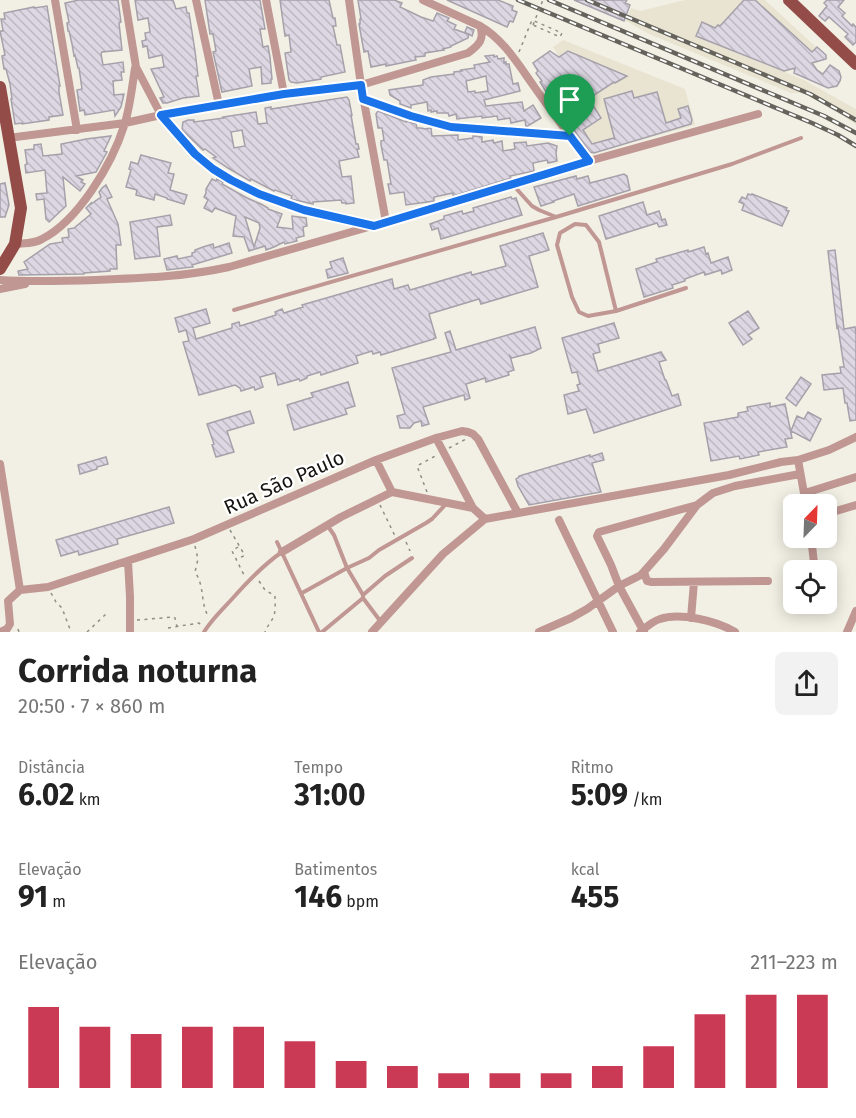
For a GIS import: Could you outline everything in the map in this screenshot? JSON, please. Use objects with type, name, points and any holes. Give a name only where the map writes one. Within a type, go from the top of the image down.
[{"type":"main road","points":[[789,0],[856,64]]},
{"type":"main road","points":[[0,87],[21,208],[15,244],[0,268]]},
{"type":"street","points":[[55,0],[76,130]]},
{"type":"street","points":[[124,0],[136,67],[161,115],[195,154],[213,169],[259,194],[304,210],[374,226]]},
{"type":"street","points":[[196,0],[219,105]]},
{"type":"street","points":[[266,0],[284,94]]},
{"type":"street","points":[[349,0],[363,99],[386,222]]},
{"type":"street","points":[[423,0],[489,31],[516,62],[589,161]]},
{"type":"street","points":[[8,138],[125,123],[284,94],[361,85],[468,53],[482,39],[483,33],[480,26]]},
{"type":"street","points":[[15,244],[42,240],[76,211],[92,189],[119,142],[136,67]]},
{"type":"street","points":[[363,99],[451,127],[570,136]]},
{"type":"street","points":[[0,280],[163,278],[203,273],[374,226],[589,161],[758,114]]},
{"type":"street","points":[[0,289],[37,281]]},
{"type":"street","name":"Rua São Paulo","points":[[20,590],[48,587],[194,539],[376,460],[462,431],[473,434]]},
{"type":"street","points":[[473,434],[478,439],[518,513]]},
{"type":"street","points":[[372,632],[443,554],[485,519],[798,460],[829,450],[856,437]]},
{"type":"street","points":[[436,438],[473,508],[485,519]]},
{"type":"street","points":[[376,460],[392,492]]},
{"type":"street","points":[[798,460],[805,493],[856,477]]},
{"type":"street","points":[[0,464],[20,590],[8,601],[9,627],[0,632]]},
{"type":"street","points":[[539,632],[552,630],[644,572],[696,506],[718,490],[800,474]]},
{"type":"street","points":[[282,552],[327,525],[392,492],[473,508]]},
{"type":"street","points":[[837,511],[856,505]]},
{"type":"street","points":[[696,506],[599,532],[597,536],[642,631],[657,620],[675,616],[724,626],[735,632]]},
{"type":"street","points":[[559,520],[613,632]]},
{"type":"street","points":[[128,561],[130,632]]},
{"type":"street","points":[[644,572],[650,582],[768,582]]},
{"type":"street","points":[[691,618],[694,582]]},
{"type":"street","points":[[847,632],[856,611]]},
{"type":"lane","points":[[234,310],[732,164],[801,138]]},
{"type":"lane","points":[[512,184],[532,206],[556,217]]},
{"type":"lane","points":[[616,311],[599,243],[586,225],[575,224],[560,233],[557,245],[572,297],[579,312],[588,316],[616,311],[686,288]]},
{"type":"lane","points":[[302,593],[369,558],[432,519],[446,503]]},
{"type":"lane","points":[[327,525],[334,535],[347,568],[381,623]]},
{"type":"lane","points":[[277,542],[321,632],[385,576],[412,558]]},
{"type":"lane","points":[[204,632],[211,621],[248,581],[282,552]]},
{"type":"path","points":[[516,62],[532,20],[561,33],[560,37],[532,26],[543,0]]},
{"type":"path","points":[[426,499],[427,491],[417,466],[473,434]]},
{"type":"path","points":[[377,499],[397,539]]},
{"type":"path","points":[[227,525],[244,554],[236,559]]},
{"type":"path","points":[[194,539],[198,559],[195,572],[203,590],[204,608],[211,621]]},
{"type":"path","points":[[238,546],[232,550],[248,581]]},
{"type":"path","points":[[254,575],[265,590],[275,596],[274,615],[265,632]]},
{"type":"path","points":[[48,587],[54,600],[62,608],[71,632]]},
{"type":"path","points":[[87,632],[106,613]]},
{"type":"path","points":[[130,621],[174,617],[177,627]]},
{"type":"path","points":[[168,628],[199,623],[204,632]]},
{"type":"shaded area","points":[[685,0],[765,0],[828,58],[785,72],[856,109],[856,125],[837,111],[803,93],[791,93],[649,34],[626,21],[631,8],[640,11]]},
{"type":"shaded area","points":[[563,40],[685,89],[695,125],[590,154],[565,117],[589,101],[553,47]]},
{"type":"building","points":[[79,0],[118,0],[122,50],[101,54],[103,65],[123,62],[122,80],[113,81],[114,95],[124,94],[121,107],[115,116],[114,110],[85,115],[84,110],[80,111],[77,90],[82,89],[79,68],[68,31],[67,23],[69,22],[65,3]]},
{"type":"building","points":[[135,0],[173,0],[176,9],[186,7],[195,51],[199,96],[163,103],[160,98],[164,97],[151,69],[164,67],[162,55],[149,58],[147,46],[143,47],[142,41],[146,40],[145,33],[150,32],[148,18],[138,20]]},
{"type":"building","points":[[205,0],[260,0],[265,29],[260,29],[263,47],[268,46],[271,83],[262,84],[261,67],[249,69],[252,86],[222,92]]},
{"type":"building","points":[[280,0],[329,0],[333,18],[335,18],[336,26],[333,26],[337,45],[340,45],[345,72],[297,83],[289,80],[285,53],[291,52],[289,35],[285,36]]},
{"type":"building","points":[[358,0],[394,0],[402,3],[400,7],[421,17],[433,21],[437,13],[449,18],[447,21],[456,25],[454,29],[468,34],[465,32],[467,27],[474,30],[472,36],[469,34],[468,38],[444,50],[425,53],[425,56],[415,57],[416,60],[371,67],[368,51],[364,52]]},
{"type":"building","points":[[447,0],[498,0],[513,6],[512,10],[517,12],[513,22],[510,21],[507,27]]},
{"type":"building","points":[[574,0],[627,0],[625,3],[630,5],[624,21]]},
{"type":"building","points":[[744,0],[755,0],[812,52],[817,47],[826,55],[826,59],[812,63],[823,74],[830,65],[839,71],[841,77],[837,86],[828,88],[794,73],[795,68],[784,71],[696,36],[702,22],[715,28],[720,26]]},
{"type":"building","points":[[827,0],[844,0],[838,7],[845,13],[842,16],[856,27],[856,42],[853,45],[845,37],[848,34],[829,17],[825,21],[819,16],[827,6],[824,3]]},
{"type":"building","points":[[47,6],[63,115],[49,117],[49,120],[15,124],[10,84],[2,56],[5,55],[0,31],[3,31],[1,19],[5,19],[4,13]]},
{"type":"building","points":[[550,51],[559,57],[568,51],[627,76],[579,105],[574,97],[571,99],[569,97],[555,106],[540,82],[542,81],[533,63]]},
{"type":"building","points":[[494,55],[498,59],[504,58],[504,63],[509,64],[513,84],[518,83],[520,91],[484,100],[486,106],[522,102],[524,111],[533,105],[541,118],[526,127],[525,120],[511,123],[510,118],[498,120],[497,116],[457,119],[456,114],[449,116],[448,113],[428,111],[427,102],[411,105],[411,108],[400,104],[400,101],[390,95],[389,90],[423,85],[423,80],[431,77],[454,74],[461,70],[475,68],[474,65],[490,62],[485,56]],"holes":[[[486,76],[488,91],[468,92],[466,81]]]},
{"type":"building","points":[[632,91],[634,98],[657,92],[666,123],[681,118],[678,109],[688,106],[691,124],[594,153],[590,152],[566,119],[581,109],[579,106],[591,102],[601,118],[583,130],[592,144],[614,138],[615,140],[604,99]]},
{"type":"building","points":[[347,97],[359,157],[339,161],[342,177],[351,176],[354,203],[346,204],[341,200],[313,202],[313,204],[291,199],[292,196],[274,191],[251,179],[250,181],[228,168],[213,158],[216,157],[205,149],[203,150],[182,130],[183,122],[188,120],[194,120],[194,122],[256,112],[258,124],[267,123],[265,108],[271,107],[271,109]],"holes":[[[242,130],[245,146],[234,148],[231,132]]]},
{"type":"building","points":[[378,111],[416,124],[417,128],[431,128],[432,136],[458,135],[458,140],[473,138],[473,136],[482,137],[482,142],[502,141],[503,151],[515,149],[514,143],[526,142],[527,146],[548,143],[557,146],[557,161],[548,163],[547,160],[533,163],[534,171],[510,176],[511,178],[453,196],[453,193],[434,197],[434,201],[406,205],[404,192],[390,194],[388,184],[391,184],[387,160],[384,160],[381,145],[381,141],[384,140],[382,128],[378,128],[376,114]]},
{"type":"building","points":[[111,136],[104,151],[107,152],[96,172],[76,176],[85,184],[80,191],[63,177],[66,206],[49,222],[46,219],[44,199],[37,200],[36,194],[47,193],[45,170],[26,173],[25,150],[34,149],[34,145],[41,144],[43,156],[62,154],[61,144]]},
{"type":"building","points":[[141,155],[171,163],[168,173],[174,174],[170,190],[187,195],[184,204],[155,194],[154,200],[136,195],[137,190],[126,187],[131,162],[138,164]]},
{"type":"building","points":[[624,174],[627,176],[630,190],[578,206],[574,194],[541,206],[534,187],[576,176],[577,179],[588,176],[590,183]]},
{"type":"building","points":[[212,179],[223,182],[222,184],[247,198],[282,214],[277,227],[293,229],[292,216],[306,218],[307,226],[303,227],[304,236],[296,238],[297,241],[285,244],[284,242],[266,250],[265,246],[249,251],[244,237],[233,236],[236,216],[215,208],[212,212],[204,208],[208,200],[204,197]],"holes":[[[245,217],[259,223],[260,228],[254,247]]]},
{"type":"building","points":[[5,183],[9,205],[5,217],[0,217],[0,184]]},
{"type":"building","points":[[106,185],[112,197],[107,199],[118,224],[121,245],[116,245],[117,269],[84,274],[19,275],[18,271],[28,269],[24,262],[50,244],[63,242],[62,238],[69,237],[68,229],[74,228],[91,214],[86,208],[101,197],[99,192]]},
{"type":"building","points":[[748,194],[787,208],[786,210],[789,211],[782,226],[742,210],[744,204],[739,202],[742,197],[746,199]]},
{"type":"building","points":[[511,197],[516,198],[522,215],[441,239],[438,228],[432,230],[430,224],[444,219],[444,216],[462,211],[463,214],[474,211],[473,208]]},
{"type":"building","points":[[643,202],[647,215],[659,211],[662,220],[665,219],[667,225],[659,227],[657,223],[606,239],[599,216]]},
{"type":"building","points":[[170,215],[172,225],[157,227],[160,256],[135,259],[130,222]]},
{"type":"building","points":[[543,233],[549,250],[529,256],[538,287],[481,304],[479,299],[429,314],[436,338],[434,339],[381,355],[380,352],[373,354],[372,351],[356,356],[358,363],[321,375],[320,372],[307,376],[300,381],[299,379],[278,385],[275,373],[260,377],[263,387],[255,390],[254,387],[241,391],[235,385],[199,395],[183,342],[189,341],[186,330],[179,332],[175,318],[206,309],[210,323],[193,328],[196,339],[232,328],[232,324],[239,322],[240,326],[276,315],[275,312],[282,309],[284,313],[303,307],[302,305],[392,279],[394,289],[408,285],[410,290],[471,272],[472,275],[506,266],[500,246]]},
{"type":"building","points":[[229,243],[232,253],[192,265],[193,267],[167,270],[164,259],[192,256],[195,250],[203,247],[213,244],[214,248]]},
{"type":"building","points":[[704,247],[711,263],[728,257],[732,270],[722,274],[721,270],[705,275],[704,272],[672,285],[673,288],[644,297],[636,269],[657,262],[656,259]]},
{"type":"building","points":[[835,250],[844,329],[855,327],[856,335],[856,420],[850,421],[843,388],[824,390],[822,375],[841,373],[840,367],[844,367],[828,251]]},
{"type":"building","points":[[343,258],[348,273],[328,278],[326,270],[332,268],[330,262]]},
{"type":"building","points":[[748,311],[759,328],[748,335],[752,339],[743,345],[729,323]]},
{"type":"building","points":[[614,323],[619,338],[598,344],[600,352],[593,354],[598,371],[661,352],[666,360],[659,362],[665,380],[672,396],[678,394],[681,405],[594,433],[586,409],[568,414],[564,395],[579,391],[577,385],[580,384],[577,372],[572,373],[562,338]]},
{"type":"building","points":[[535,327],[541,348],[512,358],[510,356],[514,370],[508,372],[509,375],[486,382],[485,378],[466,384],[470,398],[465,400],[464,395],[423,407],[429,424],[422,426],[421,421],[414,423],[410,428],[400,428],[397,416],[405,414],[392,368],[451,352],[445,333],[450,331],[456,350]]},
{"type":"building","points":[[801,377],[811,384],[796,406],[786,398]]},
{"type":"building","points":[[348,382],[355,406],[345,409],[347,414],[294,430],[287,405],[313,397],[311,393]]},
{"type":"building","points":[[770,403],[770,407],[785,404],[792,438],[785,439],[787,447],[758,452],[759,455],[740,459],[739,456],[711,461],[704,423],[738,417],[738,413],[748,411],[747,407]]},
{"type":"building","points":[[250,411],[254,423],[227,431],[234,452],[216,457],[207,424]]},
{"type":"building","points":[[808,412],[821,419],[810,441],[791,431],[797,416],[804,419]]},
{"type":"building","points":[[602,453],[604,460],[592,463],[601,492],[529,505],[518,486],[516,479],[519,476]]},
{"type":"building","points":[[106,457],[108,464],[80,474],[78,465]]},
{"type":"building","points":[[169,507],[174,523],[117,539],[118,544],[79,555],[78,551],[61,556],[56,540]]},
{"type":"railway","points":[[518,0],[812,123],[856,146]]},
{"type":"railway","points":[[549,0],[824,116],[856,133]]},
{"type":"railway","points":[[587,0],[810,94],[856,120]]},
{"type":"route","points":[[361,85],[363,99],[437,124],[570,136],[589,161],[374,226],[304,210],[259,194],[231,180],[195,154],[161,115],[284,94],[361,85]]}]
